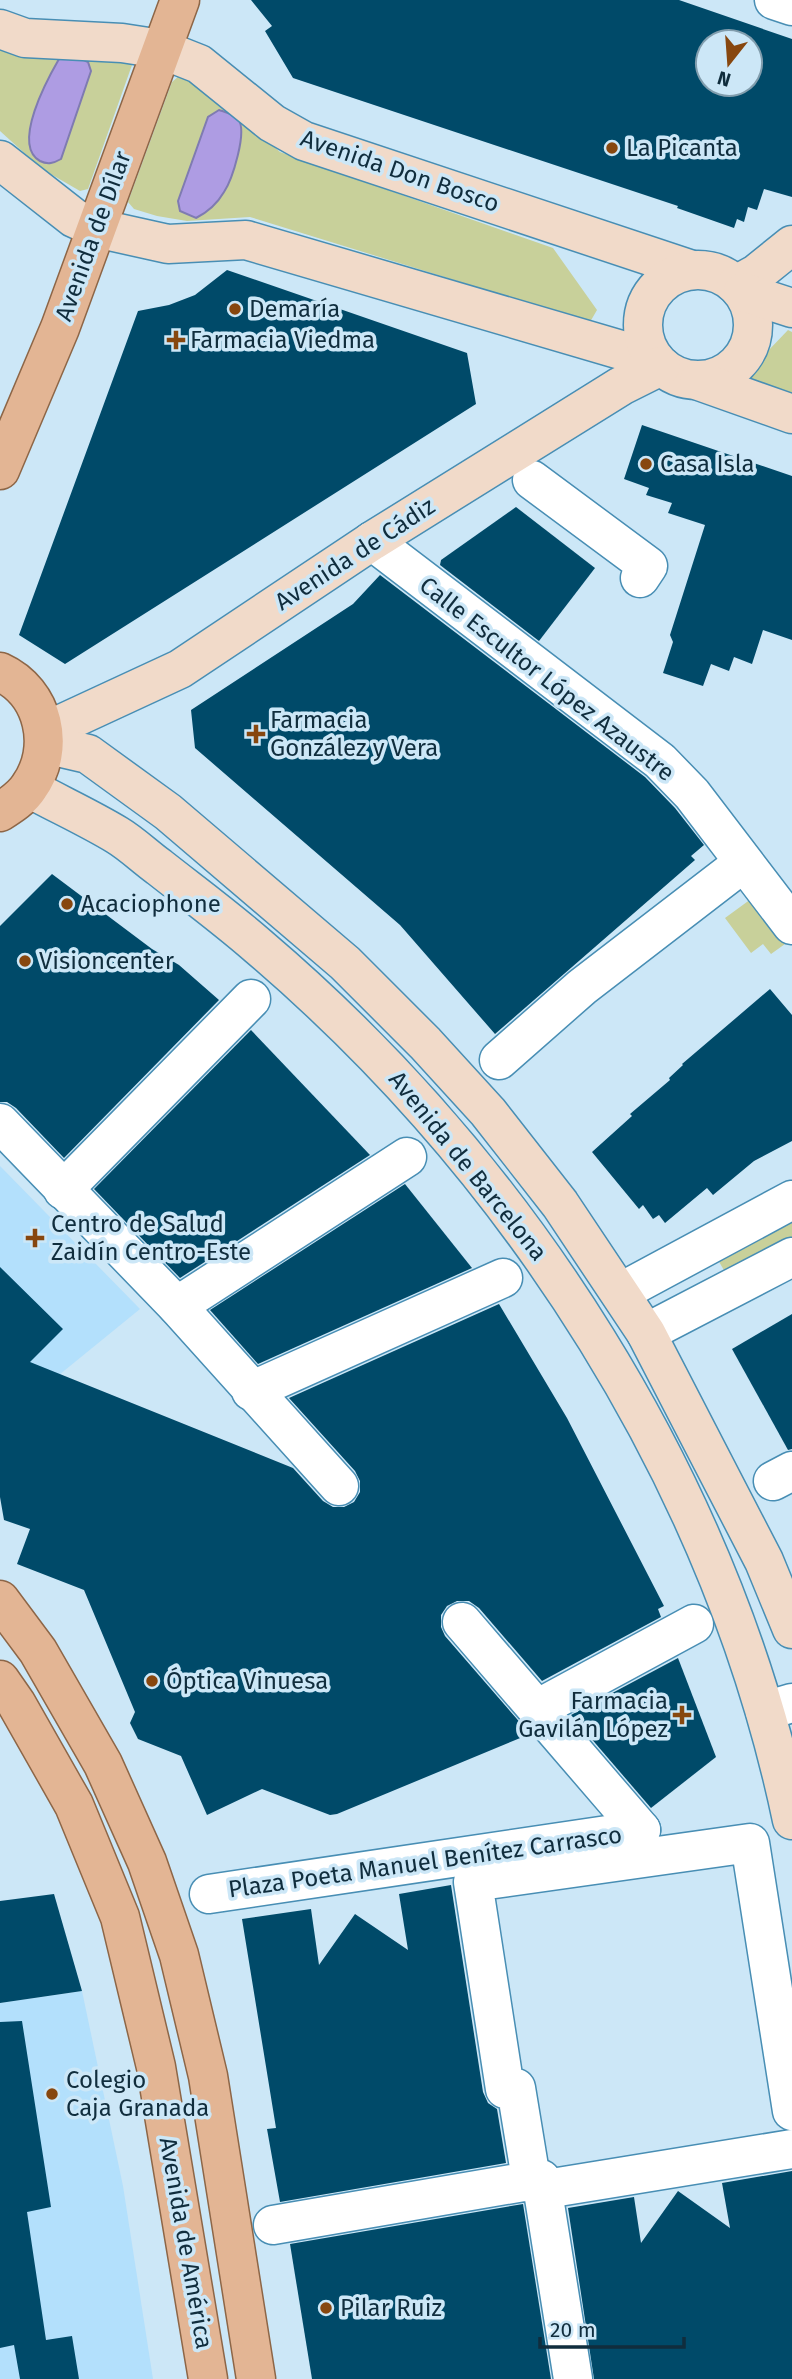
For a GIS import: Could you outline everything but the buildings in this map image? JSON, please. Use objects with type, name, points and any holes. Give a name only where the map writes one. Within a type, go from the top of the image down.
[{"type":"main road","name":"Avenida de Dílar","points":[[0,470],[60,328],[180,0]]},
{"type":"main road","name":"Avenida Don Bosco","points":[[0,29],[24,37],[122,43],[160,49],[199,64],[272,123],[304,141],[692,270]]},
{"type":"main road","points":[[0,160],[74,218],[96,228],[168,244],[246,240],[658,363]]},
{"type":"main road","points":[[740,289],[792,245]]},
{"type":"main road","points":[[792,308],[740,289],[723,276],[692,270],[675,274],[661,283],[650,296],[643,312],[642,329],[646,346],[658,363],[673,374],[792,414]]},
{"type":"main road","points":[[699,381],[731,370],[743,357],[751,341],[751,308],[740,289]]},
{"type":"main road","name":"Avenida de Cádiz","points":[[45,738],[180,669],[372,541],[658,363]]},
{"type":"main road","points":[[0,672],[26,690],[38,710],[45,738],[40,768],[14,800]]},
{"type":"main road","name":"Avenida de Barcelona","points":[[45,738],[88,754],[168,812],[345,963],[425,1043],[488,1112],[560,1204],[646,1333],[764,1560],[792,1629]]},
{"type":"main road","name":"Avenida de Barcelona","points":[[14,800],[119,836],[229,922],[300,982],[397,1077],[489,1185],[550,1266],[614,1367],[678,1489],[779,1707],[778,1755],[792,1821]]},
{"type":"main road","name":"Avenida de América","points":[[0,1600],[38,1651],[103,1764],[147,1862],[179,1955],[208,2076],[256,2379]]},
{"type":"main road","name":"Avenida de América","points":[[0,1680],[74,1805],[120,1917],[156,2067],[208,2379]]},
{"type":"street","points":[[775,0],[792,6]]},
{"type":"street","points":[[532,480],[648,566],[639,578]]},
{"type":"street","name":"Calle Escultor López Azaustre","points":[[372,541],[660,761],[692,794],[792,925]]},
{"type":"street","points":[[499,1060],[582,987],[734,870]]},
{"type":"street","points":[[63,1190],[251,999]]},
{"type":"street","points":[[0,1123],[177,1306],[339,1486]]},
{"type":"street","name":"Avenida de Barcelona","points":[[177,1306],[407,1157]]},
{"type":"street","points":[[621,1292],[792,1200]]},
{"type":"street","points":[[646,1333],[792,1257]]},
{"type":"street","name":"Avenida de Barcelona","points":[[251,1391],[503,1278]]},
{"type":"street","points":[[462,1622],[537,1709],[694,1624]]},
{"type":"street","name":"Plaza Poeta Manuel Benítez Carrasco","points":[[209,1894],[641,1830],[537,1709]]},
{"type":"street","name":"Plaza Poeta Manuel Benítez Carrasco","points":[[541,2179],[530,2173],[516,2088],[505,2089],[473,1882],[750,1843],[792,2112]]},
{"type":"street","points":[[273,2225],[541,2179],[552,2188],[792,2149]]},
{"type":"street","points":[[541,2179],[573,2379]]},
{"type":"shaded area","points":[[77,57],[88,62],[91,71],[61,159],[51,163],[40,161],[32,153],[29,141],[34,111],[59,59]]},
{"type":"shaded area","points":[[219,110],[234,116],[241,125],[238,155],[221,196],[212,207],[196,218],[180,211],[178,201],[208,117]]},
{"type":"shaded area","name":"Centro de Salud Zaidín Centro-Este","points":[[0,1166],[140,1309],[0,1423]]},
{"type":"shaded area","name":"Colegio Caja Granada","points":[[82,1991],[123,2186],[153,2379],[0,2379],[0,2003]]},
{"type":"green space","points":[[0,46],[130,60],[132,65],[88,189],[80,191],[42,169],[0,131]]},
{"type":"green space","points":[[179,76],[192,80],[231,108],[280,152],[553,248],[597,310],[590,322],[250,217],[187,221],[134,209],[128,202],[172,82]]},
{"type":"green space","points":[[788,330],[792,332],[792,393],[746,377],[742,371],[766,353]]},
{"type":"green space","points":[[751,899],[785,944],[771,954],[763,944],[751,953],[725,918]]},
{"type":"green space","points":[[792,1220],[792,1242],[728,1277],[718,1260]]},
{"type":"place","name":"La Picanta","points":[[612,148]]},
{"type":"place","name":"Demaría","points":[[235,309]]},
{"type":"place","name":"Farmacia Viedma","points":[[176,340]]},
{"type":"place","name":"Casa Isla","points":[[646,464]]},
{"type":"place","name":"Farmacia González y Vera","points":[[256,734]]},
{"type":"place","name":"Acaciophone","points":[[67,904]]},
{"type":"place","name":"Visioncenter","points":[[25,961]]},
{"type":"place","name":"Centro de Salud Zaidín Centro-Este","points":[[35,1238]]},
{"type":"place","name":"Óptica Vinuesa","points":[[152,1681]]},
{"type":"place","name":"Farmacia Gavilán López","points":[[682,1715]]},
{"type":"place","name":"Colegio Caja Granada","points":[[52,2094]]},
{"type":"place","name":"Pilar Ruiz","points":[[326,2308]]}]
